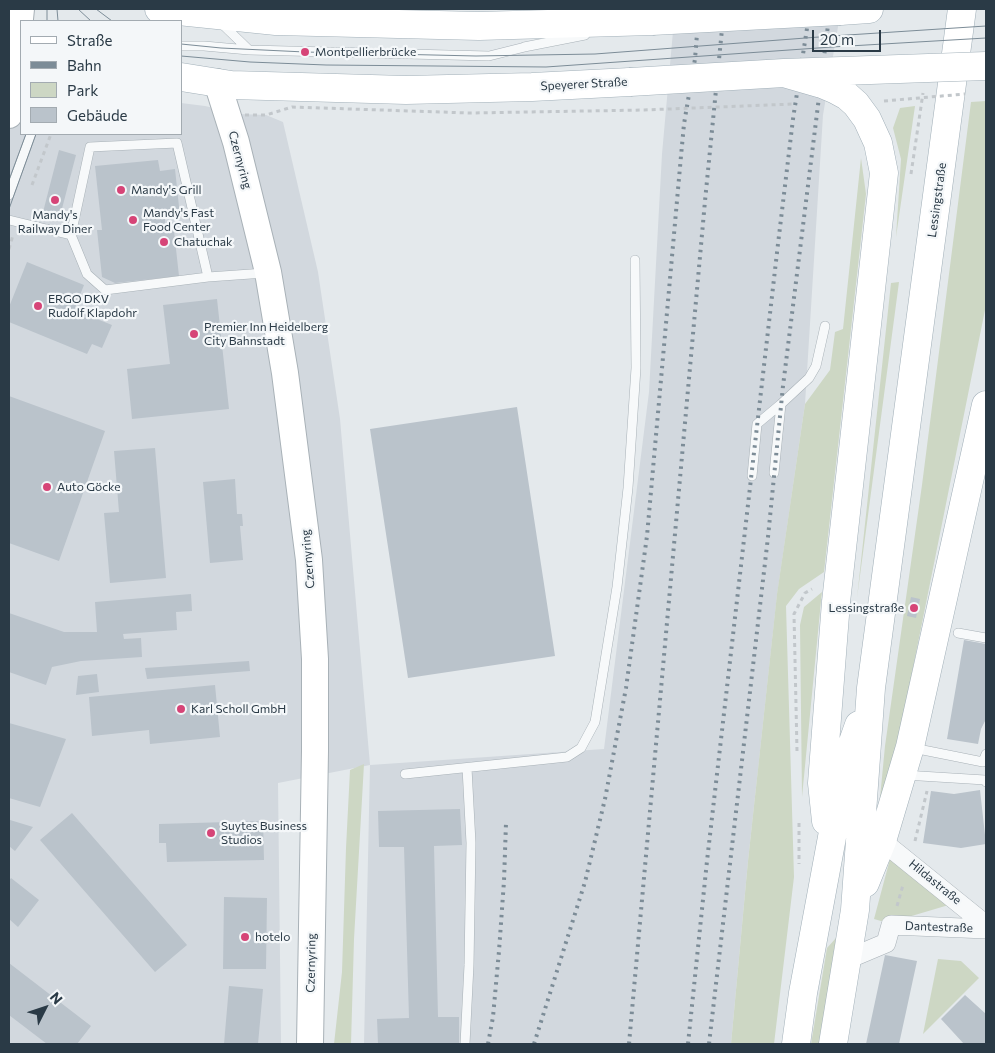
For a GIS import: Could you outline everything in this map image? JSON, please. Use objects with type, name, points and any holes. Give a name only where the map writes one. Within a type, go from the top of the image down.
[{"type":"main road","points":[[9,115],[21,9]]},
{"type":"main road","points":[[159,9],[276,21],[479,26],[652,21],[869,9]]},
{"type":"main road","name":"Lessingstraße","points":[[833,1044],[855,910],[871,688],[962,9]]},
{"type":"main road","points":[[165,20],[201,12]]},
{"type":"main road","name":"Speyerer Straße","points":[[182,77],[224,84],[406,90],[532,87],[986,66]]},
{"type":"main road","points":[[784,74],[822,84],[847,96],[856,104],[867,119],[878,143],[884,173],[836,602],[822,783],[829,852]]},
{"type":"main road","name":"Czernyring","points":[[224,84],[236,142],[268,272],[285,373],[309,560],[314,650],[315,809],[310,1044]]},
{"type":"main road","points":[[855,910],[882,841],[910,747],[986,405]]},
{"type":"main road","name":"Lessingstraße","points":[[796,1044],[803,993],[846,762],[871,688]]},
{"type":"street","name":"Hildastraße","points":[[882,841],[986,925]]},
{"type":"street","name":"Dantestraße","points":[[848,959],[886,943],[890,925],[986,929]]},
{"type":"lane","points":[[201,12],[249,50]]},
{"type":"lane","points":[[603,31],[652,21]]},
{"type":"lane","points":[[182,46],[249,50],[489,56],[593,33]]},
{"type":"lane","points":[[9,195],[31,135]]},
{"type":"lane","points":[[208,277],[177,143],[90,147],[71,235],[87,274],[105,290],[208,277],[268,272]]},
{"type":"lane","points":[[9,220],[71,235]]},
{"type":"lane","points":[[404,774],[567,757],[581,748],[595,722],[617,587],[628,488],[636,368],[635,260]]},
{"type":"lane","points":[[752,476],[758,424],[809,378],[816,366],[825,326]]},
{"type":"lane","points":[[774,472],[781,404]]},
{"type":"lane","points":[[958,633],[986,638]]},
{"type":"lane","points":[[910,747],[983,762],[986,754]]},
{"type":"lane","points":[[465,1044],[469,965],[471,843],[468,768]]},
{"type":"lane","points":[[901,775],[985,780],[986,782]]},
{"type":"path","points":[[245,115],[266,115],[292,107],[470,112],[644,110],[787,103]]},
{"type":"path","points":[[794,614],[797,751]]},
{"type":"path","points":[[799,820],[799,868]]},
{"type":"shaded area","points":[[675,9],[841,9],[823,115],[805,404],[777,595],[748,861],[731,1044],[364,1044],[370,765],[604,749],[649,392],[662,154]]},
{"type":"shaded area","points":[[9,70],[20,73],[20,135],[182,135],[182,103],[239,114],[266,115],[283,122],[318,272],[340,419],[370,765],[278,783],[281,1044],[9,1044]]},
{"type":"green space","points":[[986,101],[986,305],[886,802],[880,798],[885,746],[922,485],[971,102]]},
{"type":"green space","points":[[915,106],[896,237],[901,159],[893,128],[900,108]]},
{"type":"green space","points":[[861,158],[866,194],[824,572],[799,589],[786,606],[794,877],[774,1044],[731,1044],[748,861],[777,594],[805,404],[830,370],[835,332],[843,329]]},
{"type":"green space","points":[[899,282],[857,598],[891,283]]},
{"type":"green space","points":[[822,592],[802,797],[800,625],[804,607]]},
{"type":"green space","points":[[364,764],[354,939],[351,1044],[334,1044],[342,972],[350,770]]},
{"type":"green space","points":[[890,859],[952,904],[888,923],[874,919]]},
{"type":"green space","points":[[836,938],[820,1044],[811,1044],[827,948]]},
{"type":"green space","points":[[938,959],[961,961],[979,978],[923,1034]]},
{"type":"building","name":"Mandy's Railway Diner","points":[[59,150],[76,155],[59,220],[42,216]]},
{"type":"building","name":"Mandy's Fast Food Center","points":[[158,160],[160,171],[175,169],[180,216],[165,217],[165,223],[173,222],[179,276],[115,283],[102,277],[97,230],[102,230],[95,166]]},
{"type":"building","points":[[27,262],[84,285],[74,310],[112,325],[102,348],[92,344],[87,354],[9,322],[9,307]]},
{"type":"building","name":"Premier Inn Heidelberg City Bahnstadt","points":[[217,299],[229,409],[132,419],[127,369],[170,364],[163,305]]},
{"type":"building","name":"Auto Göcke","points":[[9,396],[105,431],[59,561],[9,543]]},
{"type":"building","points":[[517,407],[555,656],[408,678],[370,429]]},
{"type":"building","points":[[155,448],[166,578],[110,583],[104,513],[119,512],[114,451]]},
{"type":"building","points":[[235,479],[237,514],[242,514],[243,526],[240,526],[243,560],[210,563],[203,482]]},
{"type":"building","points":[[191,594],[192,611],[176,612],[177,630],[123,634],[124,639],[141,638],[142,657],[81,661],[52,667],[46,685],[9,672],[9,613],[64,632],[97,632],[95,602]]},
{"type":"building","name":"Lessingstraße","points":[[911,597],[920,599],[916,618],[907,616]]},
{"type":"building","points":[[964,640],[986,644],[986,719],[981,729],[978,744],[947,739]]},
{"type":"building","points":[[249,661],[250,671],[147,679],[145,668]]},
{"type":"building","points":[[97,674],[99,692],[76,695],[78,676]]},
{"type":"building","points":[[215,685],[220,737],[150,744],[149,730],[92,736],[89,697]]},
{"type":"building","points":[[9,723],[66,739],[40,807],[9,798]]},
{"type":"building","points":[[980,790],[986,844],[961,848],[923,843],[931,791],[954,794]]},
{"type":"building","points":[[460,809],[462,845],[434,846],[438,1017],[459,1017],[459,1044],[378,1044],[377,1019],[409,1018],[404,847],[379,847],[378,811]]},
{"type":"building","points":[[72,813],[187,945],[155,972],[40,840]]},
{"type":"building","points":[[10,820],[33,827],[15,851],[9,846]]},
{"type":"building","name":"Suytes Business Studios","points":[[263,821],[264,860],[167,862],[166,843],[159,843],[159,824]]},
{"type":"building","points":[[11,878],[39,900],[18,927],[9,919],[9,881]]},
{"type":"building","name":"hotelo","points":[[224,897],[267,898],[266,969],[223,969]]},
{"type":"building","points":[[885,955],[917,961],[899,1044],[866,1044]]},
{"type":"building","points":[[9,963],[91,1026],[77,1044],[47,1044],[9,1015]]},
{"type":"building","points":[[229,986],[263,989],[258,1044],[224,1044]]},
{"type":"building","points":[[965,995],[986,1014],[986,1044],[964,1044],[941,1019]]},
{"type":"tram line","points":[[47,9],[47,20]]},
{"type":"tram line","points":[[57,9],[58,20]]},
{"type":"tram line","points":[[78,9],[90,20]]},
{"type":"tram line","points":[[96,9],[111,20]]},
{"type":"tram line","points":[[182,44],[305,52],[476,56],[595,54],[986,26]]},
{"type":"tram line","points":[[182,56],[250,62],[326,65],[546,67],[986,38]]},
{"type":"tram line","points":[[9,180],[26,135]]},
{"type":"tram line","points":[[9,209],[36,135]]},
{"type":"railway","points":[[534,1044],[585,882],[605,799],[626,688],[647,536],[684,124],[695,59],[699,9]]},
{"type":"railway","points":[[629,1044],[724,9]]},
{"type":"railway","points":[[688,1044],[707,861],[778,244],[793,119],[810,9]]},
{"type":"railway","points":[[709,1044],[768,537],[783,386],[830,9]]},
{"type":"railway","points":[[488,1044],[493,1017],[499,951],[506,823]]},
{"type":"place","name":"Montpellierbrücke","points":[[305,52]]},
{"type":"place","name":"Mandy's Grill","points":[[121,190]]},
{"type":"place","name":"Mandy's Railway Diner","points":[[55,200]]},
{"type":"place","name":"Mandy's Fast Food Center","points":[[133,220]]},
{"type":"place","name":"Chatuchak","points":[[164,242]]},
{"type":"place","name":"ERGO DKV Rudolf Klapdohr","points":[[38,306]]},
{"type":"place","name":"Premier Inn Heidelberg City Bahnstadt","points":[[194,334]]},
{"type":"place","name":"Auto Göcke","points":[[47,487]]},
{"type":"place","name":"Lessingstraße","points":[[914,608]]},
{"type":"place","name":"Karl Scholl GmbH","points":[[181,709]]},
{"type":"place","name":"Suytes Business Studios","points":[[211,833]]},
{"type":"place","name":"hotelo","points":[[245,937]]}]
